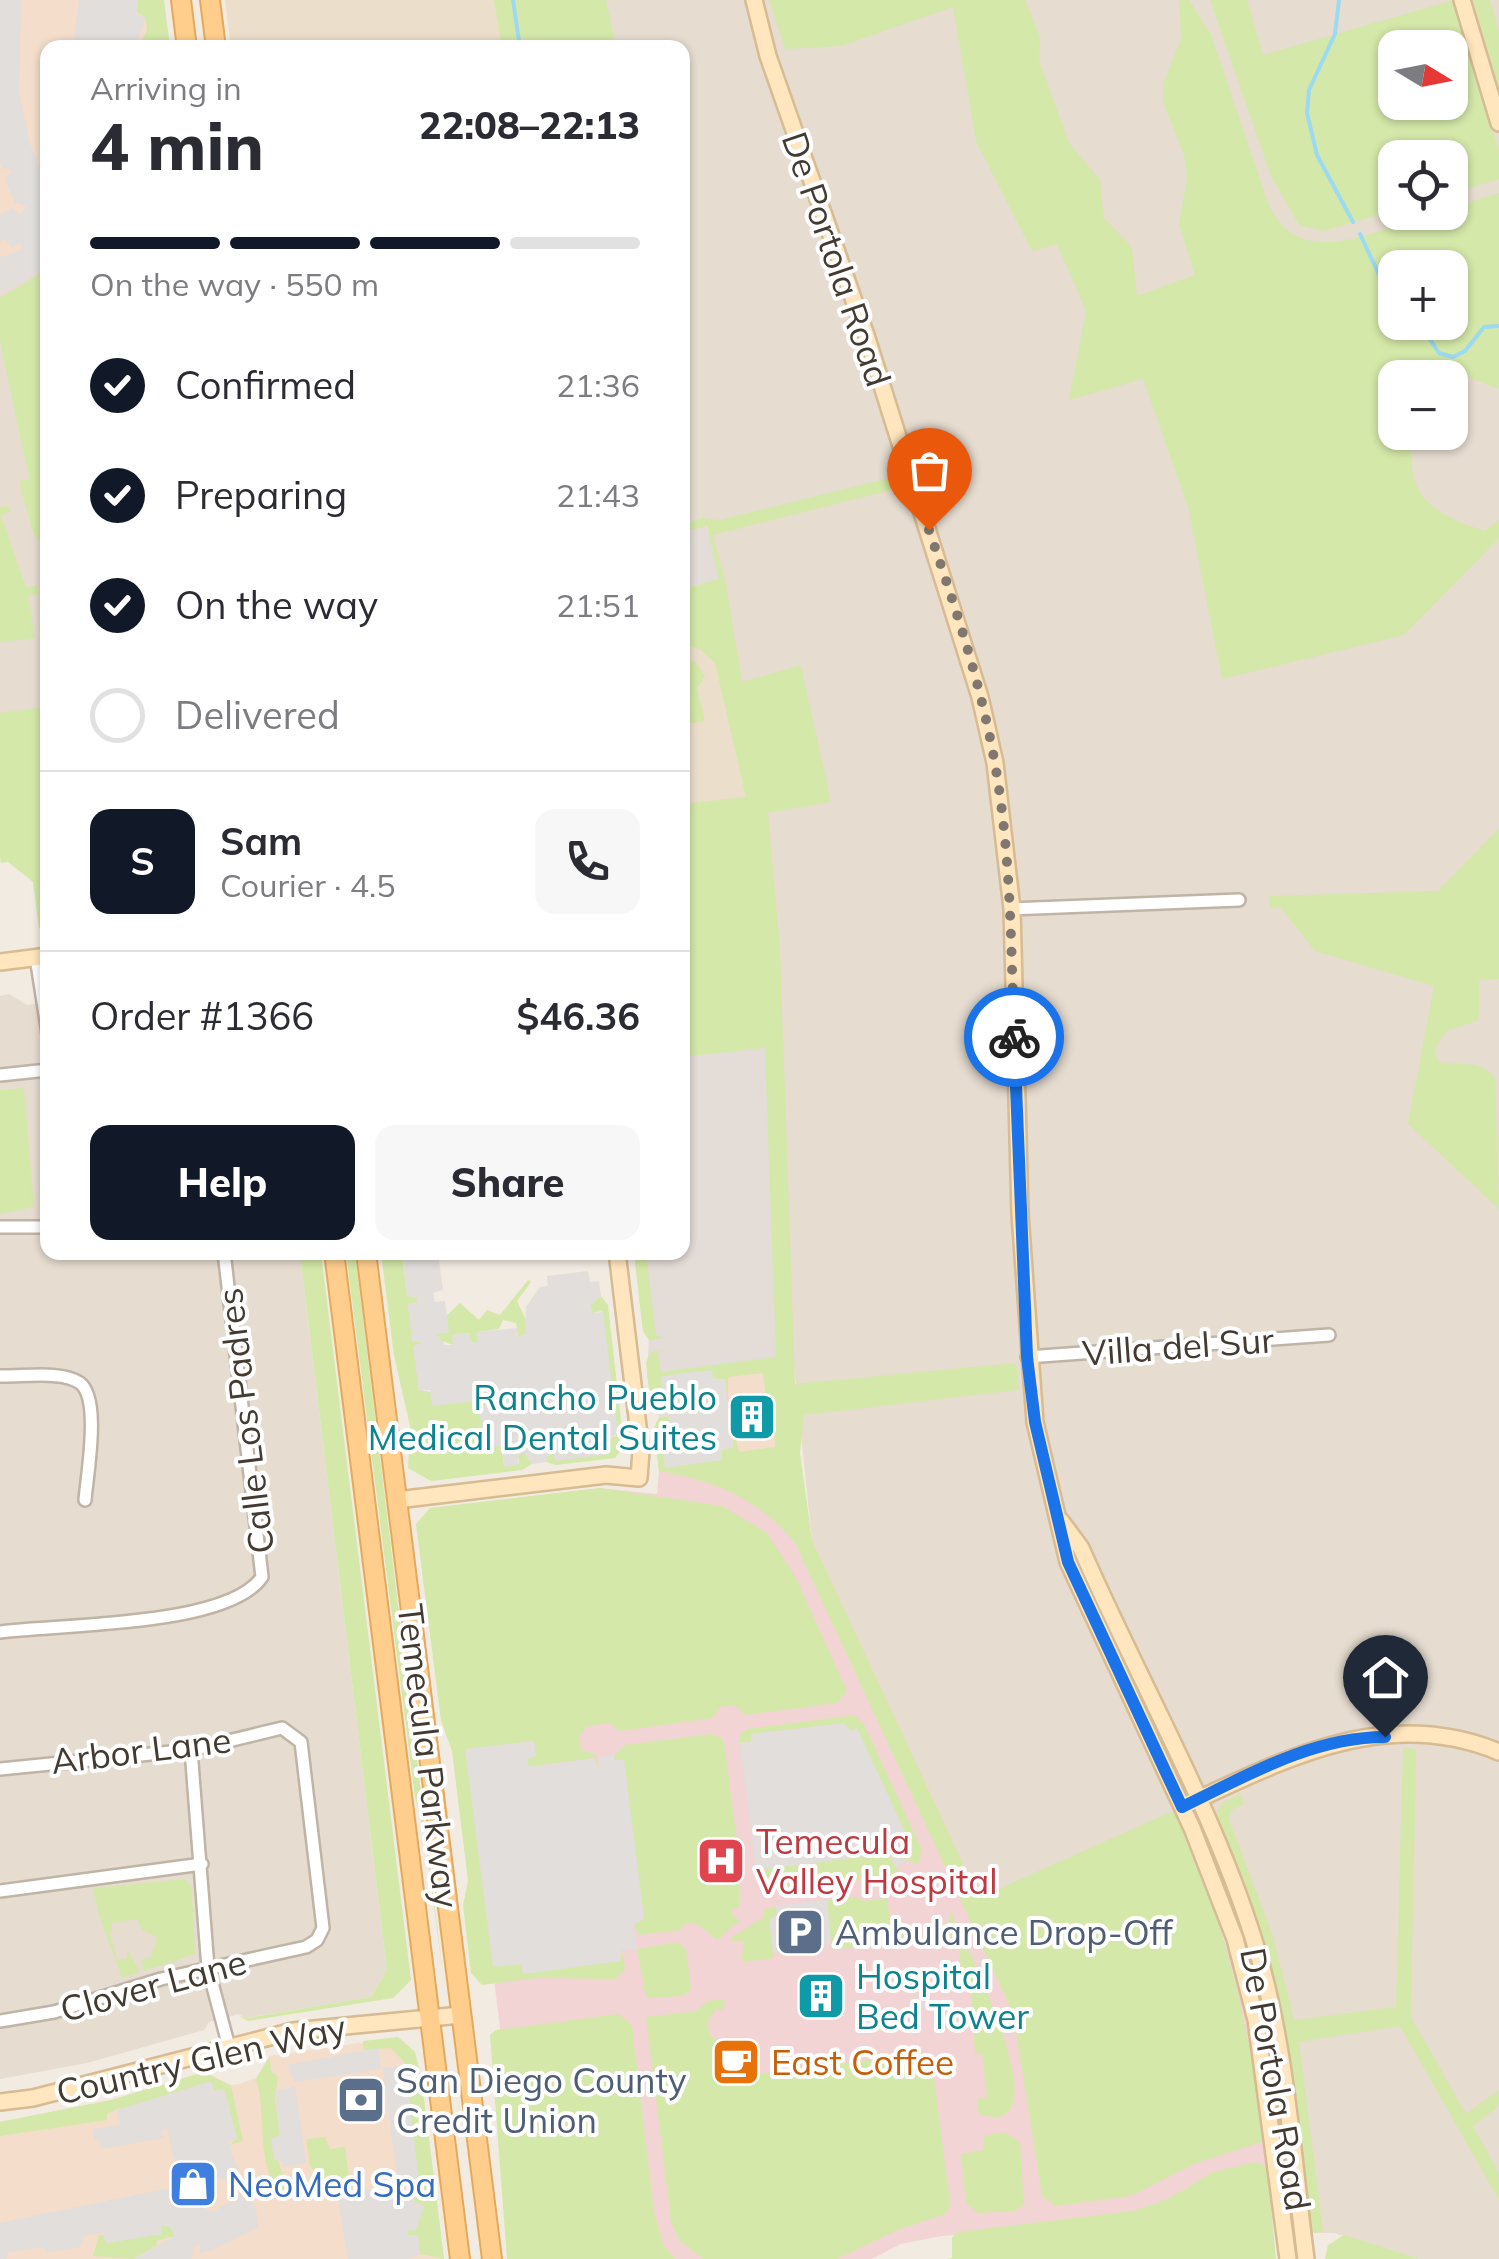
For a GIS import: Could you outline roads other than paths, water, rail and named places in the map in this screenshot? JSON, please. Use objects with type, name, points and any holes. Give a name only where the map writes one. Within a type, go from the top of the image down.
[{"type":"main road","points":[[181,0],[185,40]]},
{"type":"main road","points":[[210,0],[215,40]]},
{"type":"main road","name":"De Portola Road","points":[[754,0],[768,56],[962,628],[995,763],[1012,909],[1027,1357],[1035,1422],[1068,1562],[1221,1898],[1244,1974],[1276,2155],[1288,2259]]},
{"type":"main road","points":[[1462,0],[1499,122]]},
{"type":"main road","points":[[0,962],[40,957]]},
{"type":"main road","name":"Temecula Parkway","points":[[335,1260],[460,2259]]},
{"type":"main road","name":"Temecula Parkway","points":[[367,1260],[492,2259]]},
{"type":"main road","points":[[397,1500],[606,1475],[640,1478],[641,1451],[618,1260]]},
{"type":"main road","name":"De Portola Road","points":[[1061,1521],[1081,1548],[1238,1894],[1263,1974],[1282,2070],[1302,2259]]},
{"type":"main road","points":[[1182,1807],[1287,1756],[1358,1737],[1429,1737],[1480,1744],[1499,1752]]},
{"type":"main road","name":"Country Glen Way","points":[[0,2102],[33,2098],[293,2031],[462,2015]]},
{"type":"main road","points":[[1276,2155],[1288,2166],[1302,2259]]},
{"type":"street","points":[[1012,909],[1239,900]]},
{"type":"street","points":[[0,1075],[40,1071]]},
{"type":"street","points":[[0,1227],[40,1226]]},
{"type":"street","name":"Calle Los Padres","points":[[0,1632],[70,1623],[156,1620],[255,1588],[262,1577],[264,1561],[225,1260]]},
{"type":"street","name":"Villa del Sur","points":[[1027,1357],[1329,1336]]},
{"type":"street","points":[[0,1376],[69,1378],[88,1393],[92,1409],[86,1500]]},
{"type":"street","name":"Arbor Lane","points":[[0,1769],[191,1750],[282,1728],[300,1742],[324,1928],[317,1940],[306,1947]]},
{"type":"street","points":[[191,1750],[208,1968],[229,2047]]},
{"type":"street","points":[[0,1890],[202,1864]]},
{"type":"street","name":"Clover Lane","points":[[0,2021],[54,2012],[208,1968],[306,1947]]},
{"type":"waterway","points":[[513,0],[519,40]]},
{"type":"waterway","points":[[1339,0],[1335,34],[1309,90],[1307,113],[1317,155],[1353,222]]},
{"type":"waterway","points":[[1360,234],[1378,273]]},
{"type":"waterway","points":[[1430,340],[1439,353],[1453,357],[1465,351],[1484,327],[1499,326]]},
{"type":"place","name":"Rancho Pueblo Medical Dental Suites","points":[[752,1417]]},
{"type":"place","name":"Temecula Valley Hospital","points":[[721,1861]]},
{"type":"place","name":"Ambulance Drop-Off","points":[[800,1932]]},
{"type":"place","name":"Hospital Bed Tower","points":[[821,1996]]},
{"type":"place","name":"East Coffee","points":[[736,2062]]},
{"type":"place","name":"San Diego County Credit Union","points":[[361,2100]]},
{"type":"place","name":"NeoMed Spa","points":[[193,2184]]}]
